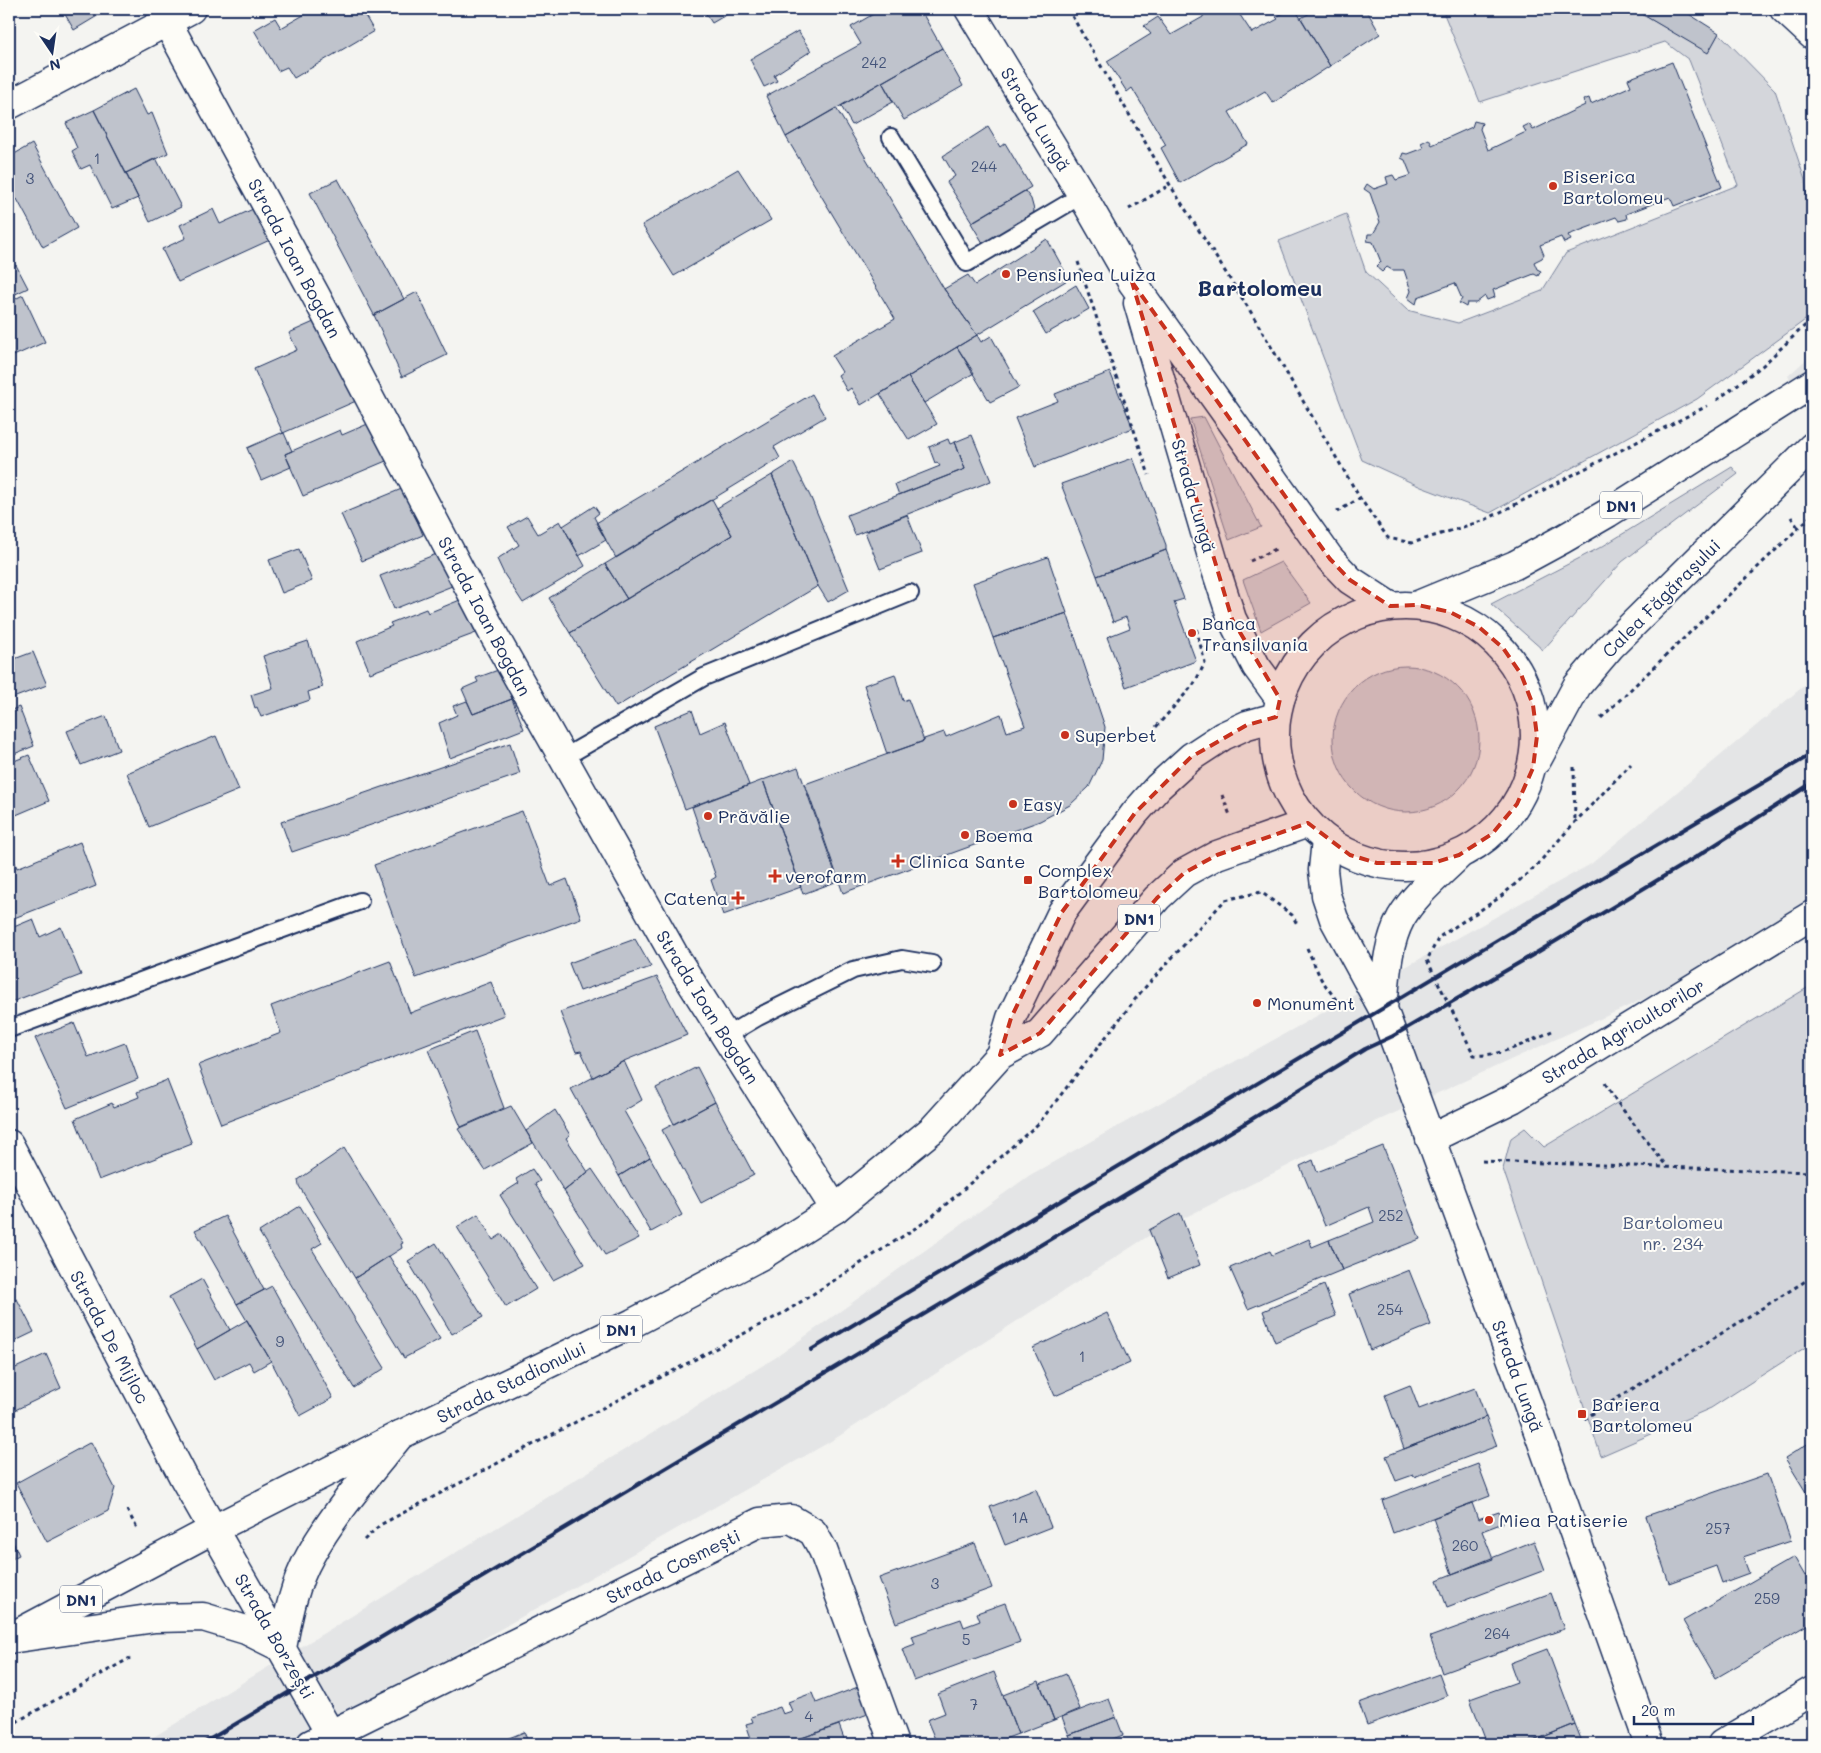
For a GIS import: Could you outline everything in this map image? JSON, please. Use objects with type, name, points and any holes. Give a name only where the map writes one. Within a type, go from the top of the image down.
[{"type":"main road","points":[[9,105],[163,16],[191,9]]},
{"type":"main road","name":"Strada Lungă","points":[[969,9],[1082,195],[1132,282],[1330,559],[1350,580],[1390,606]]},
{"type":"main road","points":[[1784,9],[1812,36]]},
{"type":"main road","name":"Strada Ioan Bogdan","points":[[163,16],[316,296],[495,637],[563,758],[678,960],[835,1210]]},
{"type":"main road","name":"Strada Lungă","points":[[1132,282],[1216,570],[1232,618],[1278,708]]},
{"type":"main road","name":"DN1","points":[[1418,605],[1515,565],[1563,539],[1608,513],[1812,384]]},
{"type":"main road","name":"Calea Făgărașului","points":[[1533,768],[1578,686],[1611,646],[1812,447]]},
{"type":"main road","name":"DN1","points":[[1418,605],[1450,612],[1479,627],[1503,648],[1521,674],[1533,705],[1536,736],[1533,768],[1517,804],[1492,834],[1459,855],[1433,863],[1405,866],[1377,863],[1350,855],[1317,831],[1291,800],[1280,774],[1275,746],[1278,708],[1291,671],[1309,646],[1333,627],[1360,613],[1390,606],[1418,605]]},
{"type":"main road","name":"Strada Stadionului","points":[[1000,1056],[1011,1018],[1062,912],[1135,813],[1158,787],[1191,757],[1223,736],[1278,708]]},
{"type":"main road","name":"Strada Lungă","points":[[1317,831],[1326,895],[1334,919],[1383,1009],[1539,1434],[1649,1744]]},
{"type":"main road","name":"Strada Stadionului","points":[[9,1638],[214,1528],[400,1435],[633,1323],[764,1254],[835,1210],[933,1130],[1000,1056],[1040,1033],[1157,898],[1184,873],[1217,854],[1317,831]]},
{"type":"main road","name":"Strada Lungă","points":[[1383,1009],[1387,964],[1392,941],[1401,918],[1418,896],[1459,855]]},
{"type":"main road","name":"Strada Agricultorilor","points":[[1430,1139],[1512,1099],[1812,915]]},
{"type":"main road","name":"Strada De Mijloc","points":[[9,1144],[184,1478],[214,1528]]},
{"type":"main road","points":[[9,1638],[155,1618],[203,1618],[246,1630],[282,1648],[291,1603],[309,1557],[334,1518],[400,1435]]},
{"type":"main road","name":"Strada Cosmești","points":[[326,1741],[760,1522],[791,1519],[813,1532],[823,1550],[894,1744]]},
{"type":"main road","name":"Strada Borzești","points":[[214,1528],[282,1648],[326,1741]]},
{"type":"main road","points":[[1722,1744],[1812,1691]]},
{"type":"lane","points":[[891,137],[967,263],[1082,195]]},
{"type":"lane","points":[[563,758],[704,676],[910,593]]},
{"type":"lane","points":[[9,1029],[360,901]]},
{"type":"lane","points":[[726,1036],[758,1017],[853,970],[902,960],[932,964]]},
{"type":"path","points":[[930,9],[936,17]]},
{"type":"path","points":[[1068,9],[1170,185],[1249,310],[1360,498],[1388,538],[1412,543],[1485,520],[1712,404],[1762,366],[1812,320]]},
{"type":"path","points":[[1056,210],[1073,246],[1150,477]]},
{"type":"path","points":[[1595,723],[1812,515]]},
{"type":"path","points":[[1156,727],[1194,684],[1205,663],[1196,626]]},
{"type":"path","points":[[1574,763],[1575,822]]},
{"type":"path","points":[[1631,764],[1534,867],[1499,898],[1439,936],[1427,960],[1474,1055],[1486,1056],[1524,1044],[1564,1026],[1617,1102],[1667,1167]]},
{"type":"path","points":[[1222,795],[1232,818]]},
{"type":"path","points":[[1261,892],[1292,914],[1300,930]]},
{"type":"path","points":[[1307,946],[1321,978],[1338,1003]]},
{"type":"path","points":[[1482,1161],[1812,1172]]},
{"type":"path","points":[[1584,1419],[1812,1277]]},
{"type":"highlighted area","points":[[1132,282],[1330,559],[1350,580],[1390,606],[1418,605],[1450,612],[1479,627],[1503,648],[1521,674],[1533,705],[1537,736],[1533,768],[1517,804],[1492,834],[1459,855],[1433,863],[1377,863],[1350,855],[1308,823],[1217,855],[1184,873],[1157,898],[1040,1033],[1000,1055],[1011,1018],[1062,912],[1135,813],[1191,757],[1247,725],[1276,717],[1280,699],[1232,619]]},
{"type":"shaded area","points":[[1812,354],[1812,421],[1788,376]]},
{"type":"shaded area","points":[[1812,679],[1812,922],[1377,1121],[1150,1235],[833,1440],[298,1744],[142,1744],[775,1358],[1030,1175],[1591,864]]},
{"type":"green space","points":[[1442,9],[1629,9],[1645,16],[1708,52],[1719,33],[1775,90],[1805,180],[1812,240],[1812,315],[1697,399],[1490,513],[1421,487],[1362,460],[1279,241],[1346,214],[1366,272],[1407,310],[1458,323],[1542,291],[1566,253],[1738,185],[1689,60],[1665,42],[1480,102]]},
{"type":"green space","points":[[1204,417],[1261,527],[1229,540],[1190,419]]},
{"type":"green space","points":[[1732,467],[1738,474],[1622,562],[1543,650],[1491,604],[1603,546]]},
{"type":"green space","points":[[1281,562],[1311,603],[1261,631],[1243,580]]},
{"type":"green space","points":[[1406,666],[1434,672],[1457,688],[1473,711],[1479,739],[1473,767],[1457,790],[1434,806],[1406,812],[1378,806],[1355,790],[1339,767],[1333,739],[1339,711],[1355,688],[1378,672]]},
{"type":"green space","name":"Bartolomeu nr. 234","points":[[1812,985],[1812,1343],[1711,1408],[1601,1456],[1503,1169],[1511,1138],[1525,1128],[1544,1147]]},
{"type":"building","points":[[62,9],[109,9],[74,30]]},
{"type":"building","points":[[314,9],[361,9],[374,31],[294,78],[287,67],[278,71],[254,30],[275,18],[281,28]]},
{"type":"building","points":[[703,9],[736,9],[712,23]]},
{"type":"building","points":[[882,9],[888,15],[899,9],[920,9],[942,48],[786,137],[766,96],[861,44],[851,27]]},
{"type":"building","points":[[1204,9],[1236,9],[1252,33],[1278,19],[1276,17],[1291,9],[1295,9],[1330,66],[1273,103],[1265,91],[1229,112],[1248,144],[1180,183],[1161,148],[1166,145],[1132,88],[1127,92],[1107,61],[1151,34],[1144,26],[1158,17],[1171,35],[1203,17]]},
{"type":"building","points":[[1317,9],[1366,9],[1380,34],[1330,66],[1301,18]]},
{"type":"building","points":[[1629,9],[1681,9],[1719,33],[1708,53],[1645,16]]},
{"type":"building","points":[[798,31],[811,51],[774,75],[777,81],[764,87],[750,59]]},
{"type":"building","points":[[942,48],[963,86],[904,120],[882,82]]},
{"type":"building","name":"Biserica Bartolomeu","points":[[1672,62],[1722,187],[1674,206],[1670,197],[1626,214],[1627,219],[1619,221],[1616,217],[1568,235],[1571,240],[1564,243],[1561,237],[1540,245],[1544,255],[1534,262],[1537,269],[1541,271],[1538,276],[1534,274],[1493,290],[1495,297],[1487,300],[1485,296],[1476,303],[1467,303],[1466,307],[1459,303],[1462,299],[1455,283],[1418,297],[1416,304],[1408,298],[1411,291],[1404,270],[1392,270],[1387,267],[1382,272],[1376,267],[1381,262],[1373,242],[1367,241],[1368,234],[1373,234],[1380,222],[1370,193],[1364,189],[1367,184],[1374,189],[1388,184],[1386,177],[1393,175],[1396,180],[1411,175],[1405,160],[1401,158],[1403,153],[1407,154],[1423,148],[1421,143],[1429,139],[1432,145],[1472,127],[1474,121],[1482,123],[1480,129],[1488,150],[1526,132],[1523,127],[1529,124],[1533,130],[1585,105],[1583,100],[1589,98],[1591,104],[1631,86],[1628,79]]},
{"type":"building","points":[[882,82],[893,102],[852,125],[841,106]]},
{"type":"building","points":[[134,89],[147,115],[152,113],[168,153],[126,173],[94,110]]},
{"type":"building","points":[[836,108],[944,289],[977,335],[861,405],[851,388],[847,391],[838,375],[842,372],[832,356],[895,319],[786,137]]},
{"type":"building","points":[[94,110],[138,198],[112,209],[90,165],[81,169],[72,151],[77,148],[66,123]]},
{"type":"building","points":[[988,127],[1000,147],[1005,143],[1031,187],[972,222],[947,182],[955,176],[943,156]]},
{"type":"building","points":[[32,144],[77,228],[43,247],[17,199],[9,203],[9,157]]},
{"type":"building","points":[[156,158],[181,207],[150,222],[126,173]]},
{"type":"building","points":[[738,169],[771,220],[674,276],[642,225]]},
{"type":"building","points":[[338,179],[404,299],[374,315],[310,193]]},
{"type":"building","points":[[1025,191],[1031,199],[1034,210],[1033,216],[986,248],[971,223]]},
{"type":"building","points":[[213,209],[220,224],[253,209],[272,239],[178,282],[162,249],[186,238],[180,225]]},
{"type":"building","points":[[1047,239],[1069,279],[977,335],[944,289],[968,275],[975,285]]},
{"type":"building","points":[[16,265],[28,288],[9,297],[9,269]]},
{"type":"building","points":[[1076,285],[1089,309],[1046,334],[1033,312]]},
{"type":"building","points":[[417,292],[447,355],[402,377],[374,315]]},
{"type":"building","points":[[23,295],[45,342],[9,358],[9,302]]},
{"type":"building","points":[[316,321],[356,401],[283,433],[254,369],[297,350],[289,333]]},
{"type":"building","points":[[977,335],[981,342],[991,336],[1019,387],[990,402],[957,347]]},
{"type":"building","points":[[957,347],[974,373],[924,403],[908,377]]},
{"type":"building","points":[[1110,372],[1133,428],[1035,467],[1015,418],[1058,401],[1055,394]]},
{"type":"building","points":[[908,377],[937,424],[909,440],[880,394]]},
{"type":"building","points":[[812,394],[825,417],[774,447],[780,458],[616,558],[596,523]]},
{"type":"building","points":[[370,423],[386,461],[303,496],[285,454],[340,430],[342,435]]},
{"type":"building","points":[[284,433],[292,451],[285,454],[291,467],[261,480],[247,448]]},
{"type":"building","points":[[972,435],[991,481],[855,535],[847,515],[965,469],[955,442]]},
{"type":"building","points":[[948,439],[950,444],[955,442],[965,469],[899,495],[895,484],[940,466],[937,462],[935,463],[929,447]]},
{"type":"building","points":[[1133,458],[1166,545],[1166,550],[1097,576],[1061,484]]},
{"type":"building","points":[[793,462],[811,498],[849,590],[828,602],[818,586],[772,475]]},
{"type":"building","points":[[772,475],[818,586],[616,707],[570,633],[732,535],[717,508]]},
{"type":"building","points":[[404,488],[423,535],[362,561],[341,514]]},
{"type":"building","points":[[712,499],[732,535],[627,599],[605,564]]},
{"type":"building","points":[[594,506],[599,513],[594,517],[606,540],[579,556],[563,526]]},
{"type":"building","points":[[907,515],[922,553],[880,569],[865,532]]},
{"type":"building","points":[[527,516],[538,534],[560,521],[585,566],[523,603],[504,574],[497,559],[519,545],[508,527]]},
{"type":"building","points":[[299,549],[312,581],[282,593],[269,560]]},
{"type":"building","points":[[1166,550],[1184,599],[1174,602],[1196,661],[1126,687],[1107,637],[1130,628],[1126,617],[1113,622],[1097,576]]},
{"type":"building","points":[[439,553],[452,586],[394,609],[380,576]]},
{"type":"building","points":[[1048,557],[1067,613],[993,638],[973,583]]},
{"type":"building","points":[[605,564],[627,599],[570,633],[549,598]]},
{"type":"building","points":[[460,600],[476,633],[370,673],[357,641],[392,626],[390,623],[426,609],[428,613]]},
{"type":"building","points":[[1067,613],[1105,727],[1102,760],[1089,787],[1070,805],[1040,821],[843,893],[805,784],[944,732],[946,737],[1001,714],[1007,732],[1025,726],[993,638]]},
{"type":"building","points":[[308,641],[323,687],[308,692],[310,700],[261,717],[257,707],[255,708],[251,695],[273,688],[263,656]]},
{"type":"building","points":[[33,652],[47,685],[13,698],[9,688],[9,661]]},
{"type":"building","points":[[501,669],[512,699],[473,714],[462,689],[478,682],[476,678]]},
{"type":"building","points":[[895,674],[903,701],[908,699],[924,741],[887,754],[864,685]]},
{"type":"building","points":[[512,699],[524,729],[450,758],[439,723],[457,715],[453,706],[467,701],[473,714]]},
{"type":"building","points":[[19,707],[34,746],[9,756],[9,711]]},
{"type":"building","points":[[692,710],[700,733],[725,722],[749,785],[685,809],[654,726]]},
{"type":"building","points":[[106,716],[119,750],[81,765],[67,731]]},
{"type":"building","points":[[216,736],[239,790],[149,827],[127,773]]},
{"type":"building","points":[[510,743],[520,774],[292,852],[281,822]]},
{"type":"building","points":[[29,755],[49,801],[9,818],[9,763]]},
{"type":"building","points":[[798,767],[838,881],[803,894],[763,780]]},
{"type":"building","points":[[763,780],[801,887],[723,915],[711,880],[716,877],[692,807]]},
{"type":"building","points":[[522,811],[550,886],[567,879],[581,918],[416,978],[374,865]]},
{"type":"building","points":[[80,842],[96,886],[9,920],[9,847],[17,868]]},
{"type":"building","points":[[33,919],[40,937],[61,927],[81,975],[9,1003],[9,929]]},
{"type":"building","points":[[635,939],[651,967],[580,991],[569,963]]},
{"type":"building","points":[[390,961],[410,1013],[491,982],[504,1015],[221,1124],[198,1065],[281,1033],[271,1006]]},
{"type":"building","points":[[657,977],[687,1035],[624,1061],[593,1077],[581,1051],[576,1052],[560,1012]]},
{"type":"building","points":[[74,1023],[88,1057],[125,1043],[138,1079],[67,1108],[35,1038]]},
{"type":"building","points":[[475,1031],[504,1108],[461,1127],[428,1050]]},
{"type":"building","points":[[624,1061],[642,1100],[624,1111],[650,1157],[619,1176],[571,1089]]},
{"type":"building","points":[[697,1067],[715,1102],[674,1124],[656,1088]]},
{"type":"building","points":[[167,1080],[192,1144],[99,1180],[75,1119],[112,1103],[114,1107],[139,1097],[137,1092]]},
{"type":"building","points":[[715,1102],[754,1175],[701,1203],[662,1130]]},
{"type":"building","points":[[511,1106],[533,1143],[485,1170],[458,1129]]},
{"type":"building","points":[[555,1110],[570,1135],[566,1138],[588,1172],[564,1191],[526,1131]]},
{"type":"building","points":[[1383,1146],[1420,1239],[1342,1270],[1329,1240],[1374,1222],[1369,1207],[1325,1226],[1300,1166],[1313,1160],[1317,1172]]},
{"type":"building","points":[[344,1148],[403,1243],[401,1244],[402,1248],[355,1278],[299,1186],[298,1180]]},
{"type":"building","points":[[650,1157],[682,1215],[651,1232],[619,1176]]},
{"type":"building","points":[[532,1169],[540,1181],[535,1184],[585,1264],[553,1280],[500,1195],[519,1183],[516,1179]]},
{"type":"building","points":[[592,1169],[639,1238],[605,1255],[564,1191]]},
{"type":"building","points":[[300,1206],[322,1243],[312,1249],[385,1368],[354,1388],[259,1232]]},
{"type":"building","points":[[1180,1213],[1200,1265],[1168,1278],[1149,1230]]},
{"type":"building","points":[[478,1214],[493,1240],[502,1234],[536,1289],[506,1307],[457,1227]]},
{"type":"building","points":[[225,1216],[264,1290],[237,1304],[195,1230]]},
{"type":"building","points":[[1309,1239],[1312,1247],[1329,1240],[1342,1270],[1248,1309],[1230,1268],[1270,1251],[1272,1255]]},
{"type":"building","points":[[436,1243],[483,1317],[452,1334],[408,1261]]},
{"type":"building","points":[[389,1256],[440,1339],[404,1358],[355,1278]]},
{"type":"building","points":[[1409,1270],[1431,1325],[1370,1350],[1349,1294]]},
{"type":"building","points":[[202,1279],[230,1330],[197,1349],[169,1297]]},
{"type":"building","points":[[1324,1285],[1336,1316],[1275,1342],[1263,1311]]},
{"type":"building","points":[[272,1286],[333,1398],[300,1416],[271,1361],[237,1304]]},
{"type":"building","points":[[17,1299],[34,1332],[9,1344],[9,1303]]},
{"type":"building","points":[[1107,1313],[1130,1363],[1055,1396],[1033,1348]]},
{"type":"building","points":[[247,1320],[271,1361],[254,1371],[249,1362],[214,1380],[197,1349]]},
{"type":"building","points":[[46,1354],[61,1388],[9,1413],[9,1371]]},
{"type":"building","points":[[1410,1385],[1419,1409],[1475,1388],[1486,1417],[1404,1449],[1385,1395]]},
{"type":"building","points":[[1486,1417],[1497,1446],[1414,1477],[1413,1475],[1396,1481],[1386,1456]]},
{"type":"building","points":[[1812,1441],[1812,1502],[1785,1458]]},
{"type":"building","points":[[91,1442],[115,1488],[108,1511],[47,1542],[16,1483]]},
{"type":"building","points":[[1478,1464],[1490,1496],[1393,1533],[1382,1500]]},
{"type":"building","points":[[1767,1474],[1791,1541],[1743,1557],[1749,1573],[1722,1583],[1716,1566],[1669,1583],[1646,1516]]},
{"type":"building","points":[[1036,1489],[1051,1527],[1005,1545],[990,1507]]},
{"type":"building","points":[[1472,1503],[1478,1519],[1499,1512],[1503,1523],[1482,1531],[1493,1559],[1452,1574],[1433,1518]]},
{"type":"building","points":[[9,1533],[19,1555],[9,1560]]},
{"type":"building","points":[[1534,1541],[1545,1570],[1447,1607],[1437,1580]]},
{"type":"building","points":[[975,1543],[992,1588],[896,1623],[879,1578]]},
{"type":"building","points":[[1794,1557],[1805,1576],[1812,1573],[1812,1622],[1716,1678],[1683,1621]]},
{"type":"building","points":[[1551,1593],[1564,1629],[1442,1673],[1430,1637]]},
{"type":"building","points":[[1005,1603],[1020,1642],[914,1681],[902,1649],[915,1644],[912,1636],[961,1619],[964,1627],[980,1621],[977,1613]]},
{"type":"building","points":[[1547,1649],[1575,1724],[1526,1744],[1487,1744],[1470,1699],[1517,1682],[1510,1663]]},
{"type":"building","points":[[994,1672],[1018,1734],[991,1744],[937,1744],[927,1720],[945,1713],[938,1694]]},
{"type":"building","points":[[1066,1674],[1080,1709],[1054,1720],[1040,1684]]},
{"type":"building","points":[[1439,1674],[1447,1696],[1367,1725],[1359,1703]]},
{"type":"building","points":[[1039,1681],[1054,1720],[1018,1734],[1003,1695]]},
{"type":"building","points":[[858,1687],[868,1714],[785,1744],[753,1744],[746,1724],[753,1722],[751,1717],[780,1707],[783,1714],[792,1711],[788,1702],[812,1693],[816,1703]]},
{"type":"building","points":[[1109,1699],[1116,1717],[1069,1735],[1062,1717]]},
{"type":"building","points":[[1116,1717],[1123,1735],[1100,1744],[1073,1744],[1069,1735]]},
{"type":"building","points":[[1575,1724],[1583,1744],[1526,1744]]},
{"type":"building","points":[[839,1725],[846,1744],[785,1744]]},
{"type":"building","points":[[524,1732],[529,1744],[494,1744]]},
{"type":"railway","points":[[811,1350],[1812,754]]},
{"type":"railway","points":[[202,1744],[1247,1122],[1365,1049],[1393,1036],[1531,956],[1696,857],[1812,783]]},
{"type":"place","name":"Biserica Bartolomeu","points":[[1553,186]]},
{"type":"place","name":"Pensiunea Luiza","points":[[1006,274]]},
{"type":"place","name":"Banca Transilvania","points":[[1192,633]]},
{"type":"place","name":"Superbet","points":[[1065,735]]},
{"type":"place","name":"Easy","points":[[1013,804]]},
{"type":"place","name":"Prăvălie","points":[[708,816]]},
{"type":"place","name":"Boema","points":[[965,835]]},
{"type":"place","name":"Clinica Sante","points":[[898,861]]},
{"type":"place","name":"verofarm","points":[[775,876]]},
{"type":"place","name":"Complex Bartolomeu","points":[[1028,880]]},
{"type":"place","name":"Catena","points":[[738,898]]},
{"type":"place","name":"Monument","points":[[1257,1003]]},
{"type":"place","name":"Bariera Bartolomeu","points":[[1582,1414]]},
{"type":"place","name":"Miea Patiserie","points":[[1489,1520]]},
{"type":"district","name":"Bartolomeu","points":[[1260,287]]}]
